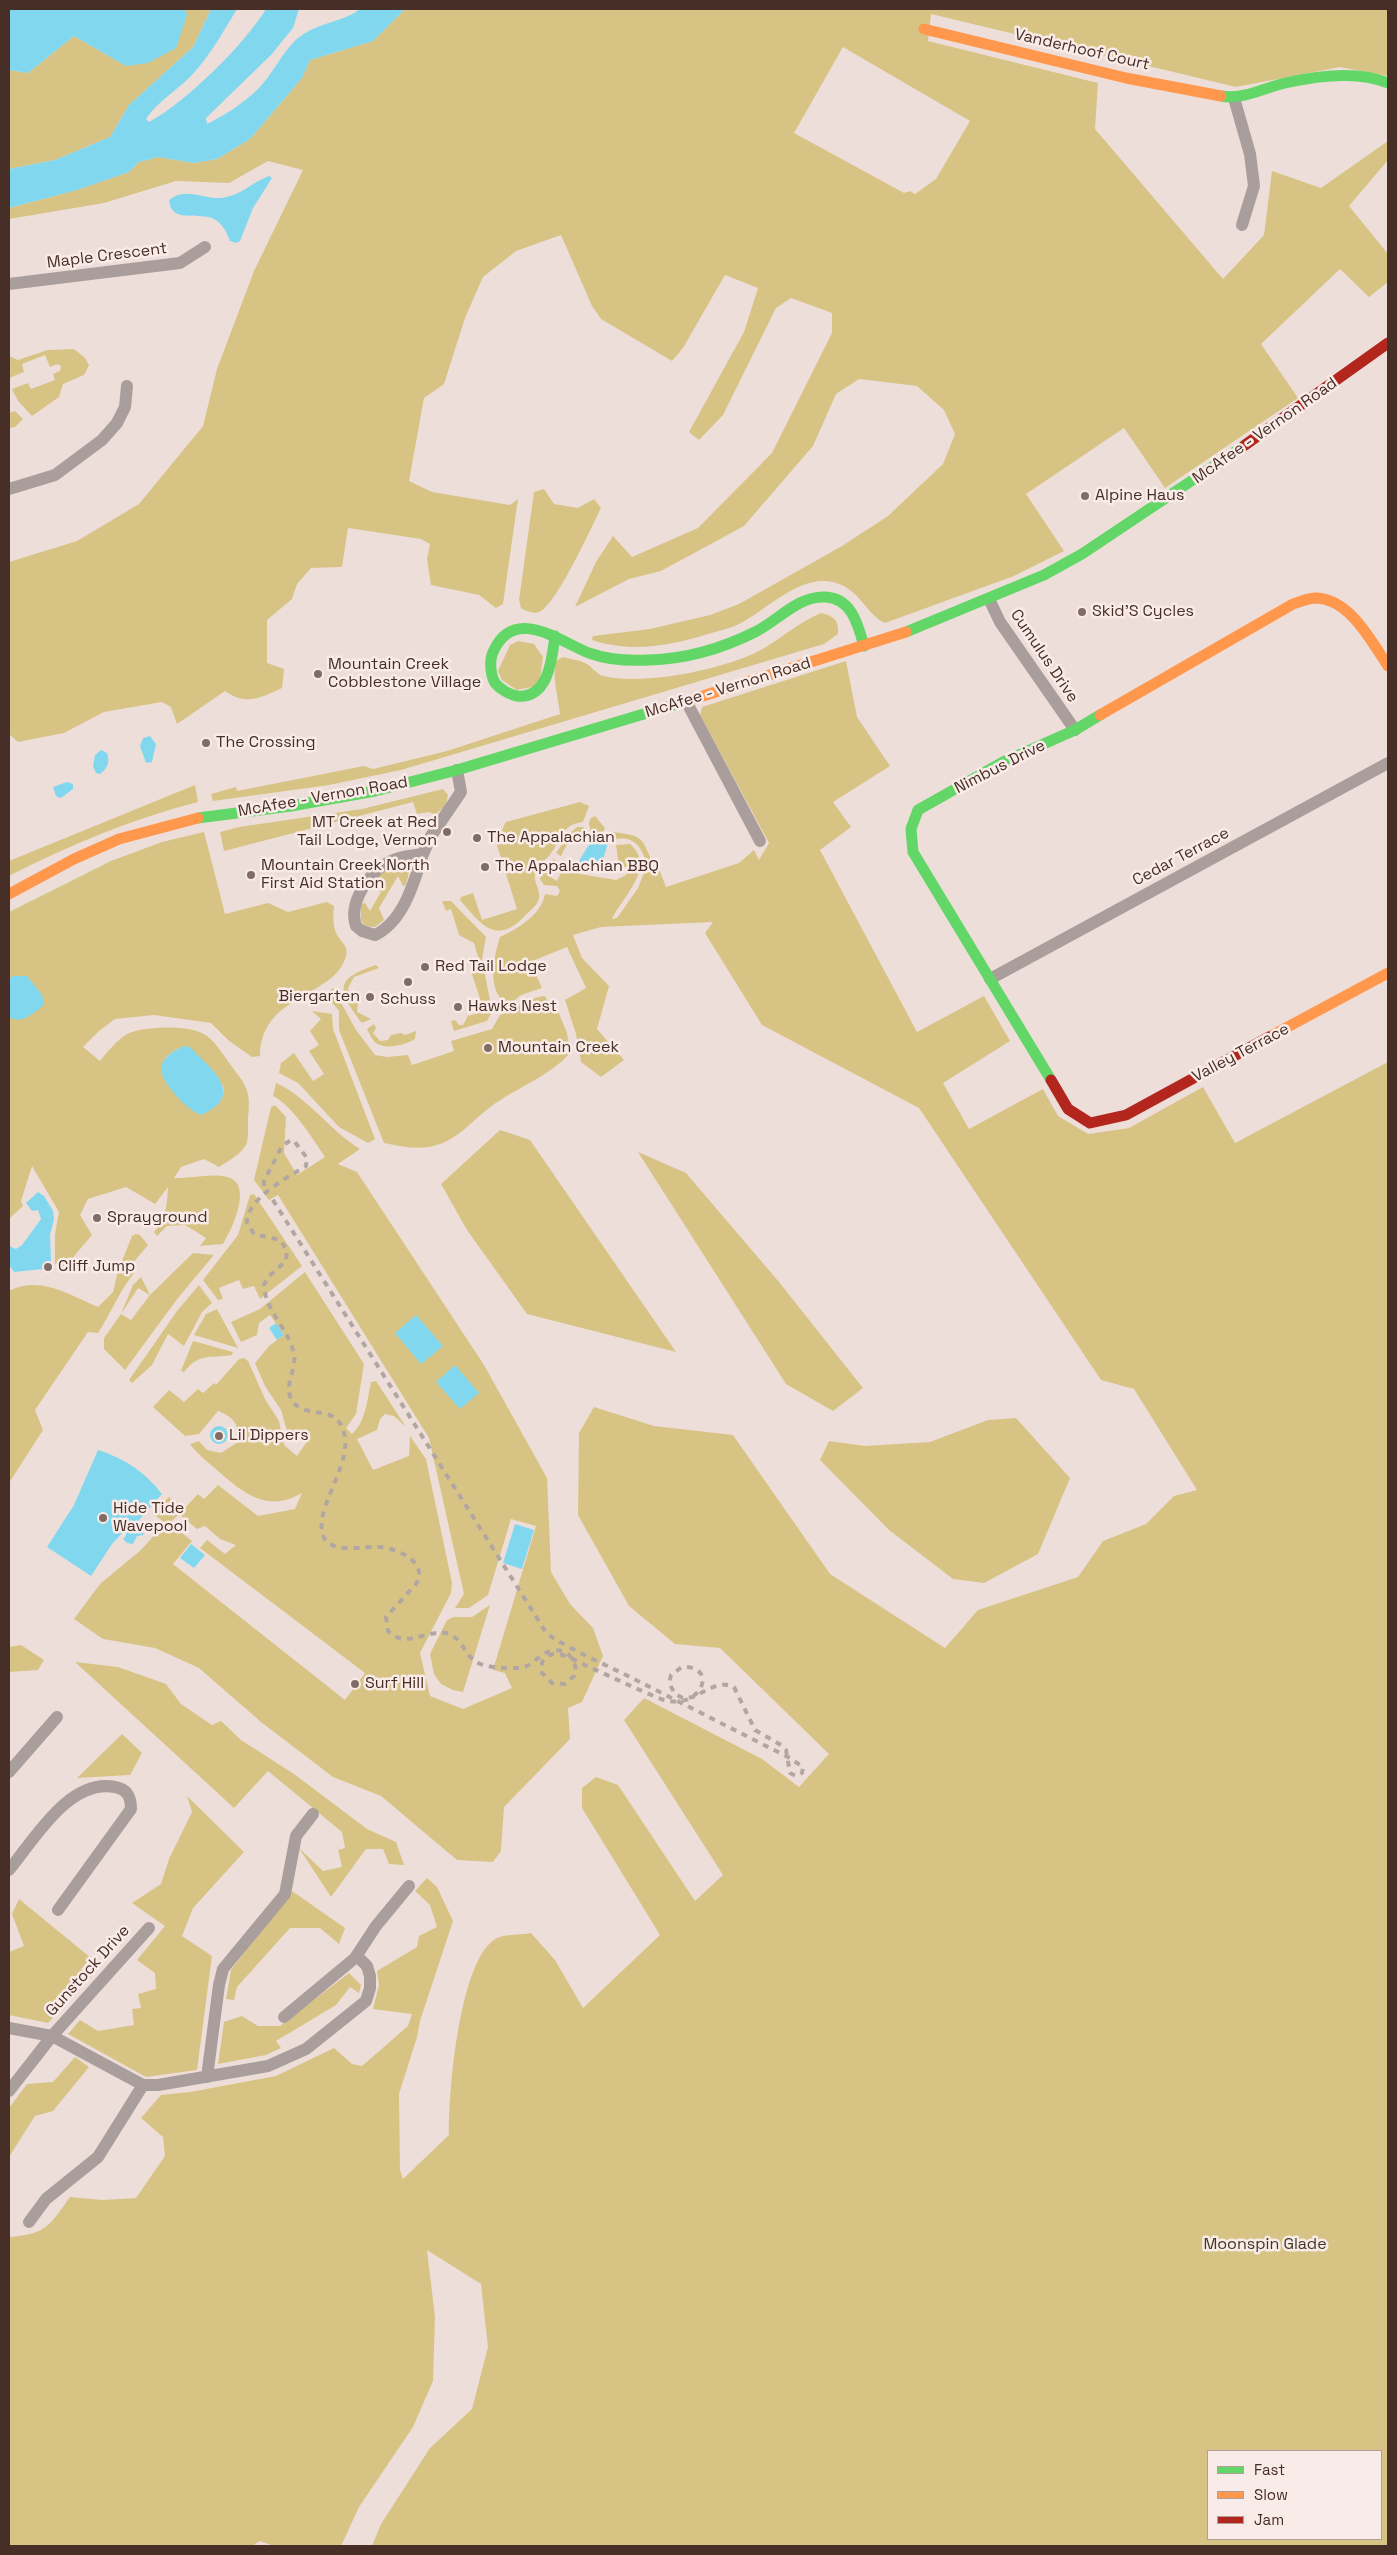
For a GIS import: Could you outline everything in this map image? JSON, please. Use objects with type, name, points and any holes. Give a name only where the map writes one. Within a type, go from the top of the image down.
[{"type":"street","name":"Vanderhoof Court","points":[[924,30],[1126,78],[1234,98],[1285,83],[1339,75],[1381,80],[1388,83]]},
{"type":"street","points":[[1234,98],[1250,154],[1254,186],[1242,225]]},
{"type":"street","name":"Maple Crescent","points":[[9,284],[180,263],[205,247]]},
{"type":"street","name":"McAfee - Vernon Road","points":[[9,894],[119,839],[208,816],[290,806],[375,791],[457,770],[864,646],[923,626],[988,600],[1044,574],[1133,522],[1289,416],[1388,343]]},
{"type":"street","points":[[9,489],[55,475],[102,440],[117,423],[125,407],[127,386]]},
{"type":"street","points":[[555,636],[546,681],[535,693],[525,696],[513,696],[495,683],[492,673],[491,655],[500,637],[513,629],[538,629],[555,636],[591,653],[604,656],[654,660],[680,656],[742,638],[809,599],[825,597],[842,602],[853,612],[864,646]]},
{"type":"street","name":"Nimbus Drive","points":[[1090,1123],[1068,1109],[913,852],[911,829],[918,810],[1002,762],[1075,730],[1293,604],[1315,598],[1335,603],[1353,620],[1388,666]]},
{"type":"street","name":"Cumulus Drive","points":[[988,600],[1000,622],[1075,730]]},
{"type":"street","points":[[686,701],[760,841]]},
{"type":"street","name":"Cedar Terrace","points":[[990,979],[1388,763]]},
{"type":"street","points":[[423,854],[391,861],[370,877],[355,908],[356,926],[362,931],[375,935],[388,928],[404,903],[431,836],[461,792],[457,770]]},
{"type":"street","name":"Valley Terrace","points":[[1090,1123],[1126,1115],[1388,973]]},
{"type":"street","points":[[9,1772],[57,1717]]},
{"type":"street","points":[[9,1870],[62,1805],[75,1795],[95,1786],[116,1787],[127,1792],[131,1800],[131,1809],[58,1910]]},
{"type":"street","points":[[207,2077],[223,1969],[284,1894],[296,1836],[313,1814]]},
{"type":"street","points":[[284,2017],[357,1956],[376,1926],[409,1886]]},
{"type":"street","name":"Gunstock Drive","points":[[9,2091],[52,2036],[149,1928]]},
{"type":"street","points":[[9,2028],[52,2036],[143,2085],[158,2085],[268,2066],[288,2059],[306,2049],[366,2001],[370,1988],[366,1966],[357,1956]]},
{"type":"street","points":[[29,2222],[46,2198],[98,2157],[143,2085]]},
{"type":"green space","points":[[185,9],[211,9],[193,47],[129,105],[110,137],[55,160],[9,169],[9,70],[28,73],[74,36],[126,66],[187,16]]},
{"type":"green space","points":[[405,9],[1388,9],[1388,76],[1340,67],[1236,87],[931,14],[928,41],[1098,83],[1095,129],[1223,279],[1264,235],[1272,171],[1321,188],[1388,141],[1388,160],[1349,206],[1388,254],[1388,282],[1369,297],[1340,269],[1261,344],[1298,398],[1165,488],[1124,428],[1026,494],[1064,551],[1014,576],[885,623],[878,619],[857,596],[844,586],[823,581],[810,583],[784,595],[748,619],[730,628],[679,642],[636,647],[607,644],[592,640],[593,636],[650,629],[710,615],[739,604],[842,546],[888,516],[943,464],[955,434],[944,410],[917,386],[859,379],[836,394],[813,446],[744,526],[661,571],[629,579],[575,607],[596,562],[613,536],[632,557],[698,528],[772,453],[832,333],[832,313],[791,298],[776,308],[723,415],[699,440],[689,432],[744,332],[758,288],[725,275],[683,348],[672,361],[601,319],[592,306],[561,235],[516,251],[483,277],[465,318],[444,384],[424,398],[409,481],[432,492],[510,505],[518,499],[503,604],[496,608],[479,595],[431,585],[427,559],[430,544],[421,539],[348,528],[342,567],[311,568],[297,584],[292,599],[267,620],[267,663],[284,669],[282,688],[253,699],[233,696],[225,691],[177,724],[171,707],[162,702],[104,712],[64,733],[18,742],[9,734],[9,562],[77,541],[139,504],[203,426],[217,369],[254,271],[303,170],[268,161],[229,183],[176,181],[104,203],[9,219],[9,208],[77,190],[129,172],[139,162],[158,157],[194,163],[217,159],[250,139],[302,78],[310,60],[373,41]],"holes":[[[843,47],[970,121],[936,179],[915,194],[910,191],[904,193],[794,133]]]},
{"type":"green space","points":[[74,349],[85,358],[89,365],[84,375],[63,384],[59,397],[32,416],[18,401],[12,389],[28,383],[31,389],[55,380],[53,374],[60,371],[61,366],[57,364],[50,367],[45,355],[22,364],[24,372],[9,378],[9,356],[18,360],[48,350]]},
{"type":"green space","points":[[15,411],[23,419],[15,427],[9,428],[9,413]]},
{"type":"green space","points":[[544,489],[554,504],[578,508],[594,499],[601,508],[555,596],[546,607],[534,613],[521,608],[519,600],[534,492]]},
{"type":"green space","points":[[821,613],[835,619],[838,625],[838,634],[824,644],[401,770],[329,785],[213,801],[211,794],[236,787],[237,791],[364,766],[373,769],[447,751],[560,714],[555,668],[556,661],[563,657],[585,663],[603,676],[620,679],[641,679],[686,674],[750,655],[766,647],[806,620]]},
{"type":"green space","points":[[518,641],[534,644],[543,657],[540,679],[536,686],[517,690],[502,680],[498,671],[510,645]]},
{"type":"green space","name":"Moonspin Glade","points":[[846,661],[857,717],[890,766],[833,802],[851,827],[820,850],[917,1032],[984,996],[1010,1041],[943,1083],[969,1129],[1043,1089],[1058,1116],[1088,1134],[1129,1128],[1203,1087],[1235,1143],[1388,1062],[1388,2546],[372,2546],[381,2524],[430,2448],[472,2409],[488,2347],[481,2284],[427,2250],[435,2317],[433,2381],[413,2427],[359,2507],[341,2546],[274,2546],[260,2541],[252,2546],[9,2546],[9,2237],[32,2234],[46,2227],[70,2197],[102,2200],[136,2198],[165,2156],[163,2137],[141,2118],[161,2095],[190,2092],[276,2076],[334,2048],[352,2064],[362,2066],[408,2026],[412,2014],[373,2009],[379,1985],[377,1971],[417,1947],[419,1936],[437,1927],[430,1905],[415,1891],[427,1878],[437,1887],[453,1921],[420,2021],[417,2037],[399,2094],[400,2170],[403,2179],[449,2135],[451,2090],[458,2029],[473,1971],[484,1950],[497,1938],[531,1933],[555,1960],[583,2008],[660,1935],[582,1808],[582,1788],[596,1777],[618,1785],[695,1901],[723,1875],[624,1720],[644,1698],[762,1759],[799,1787],[829,1754],[720,1648],[675,1644],[629,1606],[578,1515],[579,1433],[594,1407],[654,1426],[733,1435],[830,1574],[945,1648],[978,1610],[1078,1577],[1103,1541],[1146,1524],[1174,1496],[1197,1490],[1134,1389],[1101,1380],[919,1108],[762,1025],[705,933],[713,922],[601,927],[573,935],[582,958],[609,986],[597,1029],[624,1060],[601,1077],[581,1062],[576,1034],[565,1000],[586,988],[567,947],[530,962],[542,988],[521,995],[510,1004],[502,1000],[497,993],[493,974],[500,937],[528,920],[543,902],[545,894],[557,896],[560,891],[557,886],[544,885],[540,879],[545,865],[554,859],[558,862],[553,864],[547,875],[557,881],[564,866],[580,874],[616,880],[626,875],[627,867],[619,866],[616,845],[630,844],[637,853],[640,862],[639,872],[630,891],[612,919],[617,918],[638,888],[644,873],[659,869],[666,887],[739,863],[754,850],[759,860],[769,843],[700,715],[702,707]]},
{"type":"green space","points":[[195,785],[198,802],[149,816],[101,834],[9,876],[9,861]]},
{"type":"green space","points":[[443,789],[448,795],[446,805],[435,815],[429,812],[417,814],[413,802],[224,851],[220,832],[239,827],[362,809]]},
{"type":"green space","points":[[580,802],[589,806],[583,822],[568,827],[552,852],[536,870],[535,880],[539,896],[538,902],[514,926],[505,930],[489,928],[481,923],[460,900],[461,897],[473,893],[482,920],[517,909],[496,842],[506,822]]},
{"type":"green space","points":[[595,816],[605,828],[602,834],[591,833],[590,819]]},
{"type":"green space","points":[[577,827],[584,827],[586,833],[577,836],[571,841],[565,847],[561,856],[556,853],[570,833]]},
{"type":"green space","points":[[204,832],[225,914],[268,903],[288,912],[327,902],[334,906],[335,930],[347,952],[339,970],[328,980],[285,1008],[272,1020],[264,1035],[260,1056],[252,1057],[228,1040],[211,1023],[154,1015],[115,1019],[99,1031],[83,1047],[100,1061],[119,1040],[134,1031],[154,1028],[175,1028],[195,1030],[202,1033],[218,1047],[247,1089],[249,1101],[248,1136],[246,1145],[241,1152],[219,1167],[204,1159],[181,1167],[174,1178],[221,1176],[235,1181],[239,1188],[240,1197],[235,1218],[223,1244],[200,1246],[206,1238],[185,1225],[167,1226],[157,1236],[154,1232],[163,1217],[168,1187],[155,1204],[126,1187],[88,1199],[80,1215],[92,1235],[65,1267],[55,1264],[55,1234],[59,1212],[32,1166],[21,1201],[23,1206],[9,1219],[9,912],[111,861],[162,842]],"holes":[[[177,1049],[223,1086],[223,1096],[218,1104],[201,1114],[163,1063],[166,1057]]]},
{"type":"green space","points":[[613,832],[631,835],[641,840],[647,849],[654,867],[646,862],[642,851],[635,843],[626,839],[614,840],[611,837]]},
{"type":"green space","points":[[407,864],[410,868],[406,885],[403,886],[398,876],[379,908],[384,920],[375,927],[365,926],[361,920],[361,904],[365,903],[370,911],[381,892],[376,883],[376,877],[390,867]]},
{"type":"green space","points":[[442,901],[451,901],[486,937],[482,959],[492,1011],[487,1021],[454,1031],[451,1021],[455,1020],[459,1025],[463,1025],[468,1016],[484,1011],[471,971],[481,967],[474,943],[459,935],[451,909],[446,911]]},
{"type":"green space","points":[[376,965],[379,968],[354,977],[348,988],[350,997],[358,1002],[357,1012],[371,1019],[362,1023],[348,1002],[344,987],[346,981],[352,975]]},
{"type":"green space","points":[[333,988],[356,1030],[375,1055],[387,1057],[408,1055],[412,1065],[454,1051],[451,1041],[492,1029],[500,1015],[528,1001],[545,996],[550,1005],[555,1004],[567,1033],[570,1053],[552,1069],[499,1101],[460,1133],[447,1141],[419,1148],[384,1143],[339,1030],[339,1011],[325,994]]},
{"type":"green space","points":[[312,1011],[332,1014],[333,1029],[375,1139],[368,1143],[339,1127],[298,1083],[279,1073],[281,1063],[294,1053],[313,1081],[324,1074],[309,1051],[319,1045],[310,1031],[321,1019]]},
{"type":"green space","points":[[374,1024],[376,1028],[373,1033],[380,1041],[388,1040],[391,1035],[401,1033],[405,1035],[416,1031],[415,1039],[396,1046],[380,1045],[373,1040],[367,1029]]},
{"type":"green space","points":[[276,1083],[288,1089],[309,1105],[338,1133],[360,1149],[338,1164],[357,1172],[484,1365],[547,1478],[551,1572],[570,1604],[593,1628],[603,1656],[582,1702],[568,1708],[570,1739],[504,1807],[501,1851],[493,1862],[457,1860],[381,1796],[333,1777],[261,1722],[199,1668],[155,1648],[103,1639],[74,1619],[100,1584],[141,1550],[165,1523],[152,1513],[169,1497],[182,1511],[198,1494],[204,1499],[218,1485],[258,1516],[295,1509],[302,1493],[290,1499],[278,1501],[267,1501],[257,1498],[237,1487],[190,1444],[199,1441],[207,1450],[221,1453],[238,1442],[237,1426],[228,1416],[218,1411],[199,1434],[185,1436],[153,1407],[169,1390],[184,1402],[198,1389],[203,1393],[214,1383],[216,1385],[239,1359],[244,1358],[248,1361],[265,1399],[279,1421],[284,1445],[297,1456],[308,1440],[292,1436],[287,1431],[281,1410],[265,1386],[255,1363],[269,1346],[284,1335],[270,1315],[259,1323],[257,1335],[241,1342],[231,1322],[260,1309],[305,1272],[364,1364],[356,1414],[346,1428],[352,1434],[357,1429],[365,1410],[371,1382],[376,1381],[406,1427],[394,1416],[385,1414],[380,1419],[377,1430],[357,1439],[373,1470],[409,1456],[410,1436],[426,1459],[452,1583],[451,1593],[420,1653],[430,1696],[463,1709],[512,1688],[505,1673],[493,1670],[536,1526],[511,1519],[488,1595],[469,1608],[455,1608],[464,1594],[429,1438],[278,1195],[269,1200],[254,1180],[271,1107],[275,1105],[286,1117],[284,1153],[297,1175],[325,1157],[295,1115],[273,1096]],"holes":[[[179,1514],[197,1529],[205,1526],[220,1539],[236,1545],[225,1554],[207,1540],[200,1548],[365,1673],[345,1700],[173,1564],[192,1541],[170,1523]]]},
{"type":"green space","points":[[500,1130],[530,1140],[676,1352],[527,1314],[467,1230],[441,1184]]},
{"type":"green space","points":[[638,1152],[686,1173],[779,1282],[863,1388],[833,1411],[786,1384]]},
{"type":"green space","points":[[254,1194],[302,1266],[260,1299],[254,1286],[243,1289],[239,1280],[219,1288],[223,1299],[218,1300],[203,1280],[238,1235],[250,1195]]},
{"type":"green space","points":[[140,1235],[148,1245],[132,1264],[134,1273],[98,1333],[88,1332],[35,1410],[43,1430],[9,1483],[9,1291],[32,1285],[43,1286],[65,1292],[98,1307],[113,1292],[118,1271],[132,1236]]},
{"type":"green space","points":[[193,1253],[214,1255],[178,1298],[125,1370],[104,1349],[104,1338],[121,1314],[131,1320],[150,1295]]},
{"type":"green space","points":[[141,1277],[150,1295],[138,1288],[121,1314],[133,1285]]},
{"type":"green space","points":[[199,1285],[212,1303],[202,1312],[184,1346],[168,1334],[152,1365],[132,1383],[129,1380],[177,1311]]},
{"type":"green space","points":[[217,1309],[238,1348],[194,1335],[206,1314]]},
{"type":"green space","points":[[193,1341],[233,1352],[232,1355],[200,1359],[195,1361],[184,1372],[181,1371]]},
{"type":"green space","points":[[1016,1418],[1070,1478],[1038,1554],[984,1583],[953,1579],[889,1530],[820,1460],[829,1441],[865,1446],[930,1442],[988,1420]]},
{"type":"green space","points":[[490,1605],[463,1692],[453,1690],[441,1684],[434,1674],[430,1654],[447,1620],[454,1617],[472,1617]]},
{"type":"green space","points":[[21,1645],[44,1660],[38,1670],[9,1672],[9,1647]]},
{"type":"green space","points":[[75,1662],[118,1667],[166,1684],[181,1704],[212,1725],[221,1721],[241,1740],[294,1774],[367,1829],[396,1842],[404,1865],[389,1864],[383,1849],[366,1849],[331,1897],[299,1848],[323,1871],[342,1867],[338,1850],[345,1848],[342,1832],[268,1771],[234,1808]]},
{"type":"green space","points":[[122,1734],[142,1753],[130,1775],[77,1778]]},
{"type":"green space","points":[[187,1796],[244,1852],[193,1908],[182,1936],[212,1956],[197,2070],[146,2077],[68,2034],[80,2020],[98,2031],[134,2025],[132,2009],[141,2008],[138,1994],[156,1989],[155,1973],[137,1960],[165,1926],[132,1903],[161,1884],[169,1859],[192,1812]]},
{"type":"green space","points":[[292,1891],[345,1928],[339,1944],[320,1928],[290,1928],[237,1987],[234,2000],[226,1999],[231,1970]]},
{"type":"green space","points":[[19,1899],[91,1958],[81,1969],[91,1977],[48,2023],[9,2015],[9,1952],[24,1946],[12,1914]]},
{"type":"green space","points":[[349,1973],[361,1985],[359,1993],[350,1987],[336,2005],[276,2041],[281,2048],[266,2055],[218,2064],[224,2022],[242,2016],[258,2026],[280,2026]]},
{"type":"green space","points":[[75,2057],[89,2067],[53,2111],[35,2116],[9,2157],[9,2108],[27,2084],[53,2082]]},
{"type":"water","points":[[9,9],[185,9],[187,15],[176,48],[148,63],[126,66],[74,36],[28,73],[9,70]]},
{"type":"water","points":[[211,9],[237,9],[204,60],[191,76],[151,113],[146,119],[149,122],[180,101],[213,72],[244,39],[266,9],[299,9],[293,28],[271,55],[206,118],[207,124],[221,117],[253,94],[292,44],[306,33],[346,17],[360,9],[405,9],[373,41],[310,60],[302,78],[250,139],[217,159],[194,163],[158,157],[139,162],[129,172],[77,190],[9,208],[9,169],[55,160],[110,137],[129,105],[193,47]]},
{"type":"water","points":[[269,176],[272,178],[253,208],[240,241],[236,243],[230,241],[222,226],[214,219],[180,215],[171,208],[169,200],[181,194],[194,194],[212,198],[226,197],[240,192]]},
{"type":"water","points":[[150,736],[156,744],[152,762],[146,763],[140,746],[143,738]]},
{"type":"water","points":[[101,750],[107,753],[108,762],[107,767],[100,774],[96,773],[93,766],[95,755]]},
{"type":"water","points":[[67,782],[73,784],[73,789],[61,798],[56,796],[53,787]]},
{"type":"water","points":[[600,839],[608,843],[599,873],[579,865],[580,859],[592,840],[598,843]]},
{"type":"water","points":[[13,976],[27,976],[42,995],[44,1005],[27,1017],[18,1020],[9,1017],[9,979]]},
{"type":"water","points":[[184,1046],[190,1047],[215,1073],[221,1082],[223,1090],[222,1099],[215,1107],[201,1115],[189,1108],[175,1095],[162,1073],[161,1067],[164,1060]]},
{"type":"water","points":[[38,1192],[44,1196],[53,1211],[54,1219],[50,1235],[51,1261],[43,1269],[14,1272],[9,1265],[9,1246],[16,1249],[22,1245],[41,1219],[38,1210],[32,1211],[26,1203]]},
{"type":"water","points":[[416,1315],[443,1346],[421,1364],[395,1333]]},
{"type":"water","points":[[276,1323],[284,1335],[277,1340],[269,1328]]},
{"type":"water","points":[[455,1365],[479,1393],[460,1409],[436,1382]]},
{"type":"water","name":"Lil Dippers","points":[[219,1426],[225,1429],[228,1435],[225,1441],[219,1444],[213,1441],[210,1435],[213,1429]]},
{"type":"water","name":"Hide Tide Wavepool","points":[[98,1450],[117,1457],[133,1467],[162,1494],[131,1529],[141,1527],[144,1535],[137,1536],[133,1544],[127,1543],[123,1539],[126,1536],[126,1529],[112,1544],[91,1576],[47,1547],[74,1505]]},
{"type":"water","points":[[515,1524],[534,1530],[522,1569],[503,1563]]},
{"type":"water","points":[[191,1544],[205,1555],[194,1568],[180,1558]]},
{"type":"railway","points":[[264,1186],[264,1181],[282,1146],[291,1140],[294,1141],[307,1158],[306,1166],[260,1197],[253,1206],[247,1223],[254,1234],[280,1240],[287,1250],[286,1261],[268,1277],[264,1285],[268,1303],[287,1336],[294,1354],[294,1366],[289,1384],[290,1396],[299,1407],[335,1418],[344,1433],[343,1460],[323,1515],[321,1527],[324,1538],[330,1544],[337,1547],[387,1548],[410,1558],[418,1569],[419,1576],[416,1584],[386,1617],[388,1631],[395,1636],[408,1639],[430,1634],[446,1633],[459,1641],[468,1655],[476,1662],[496,1667],[522,1668],[546,1653],[557,1650],[562,1651],[570,1656],[573,1660],[575,1665],[574,1676],[565,1684],[552,1683],[542,1673],[542,1662],[549,1655],[559,1654],[569,1658],[573,1659],[661,1699],[675,1702],[686,1700],[695,1694],[701,1688],[703,1680],[700,1673],[694,1668],[682,1667],[671,1675],[669,1683],[675,1694],[683,1698],[693,1697],[718,1686],[729,1685],[734,1687],[755,1730],[786,1750],[790,1773],[796,1776],[802,1773],[803,1767],[788,1757],[768,1747],[730,1727],[691,1708],[671,1698],[632,1678],[578,1652],[547,1634],[271,1197]]},
{"type":"traffic: fast","points":[[1221,96],[1245,95],[1285,83],[1323,76],[1350,75],[1388,83]]},
{"type":"traffic: fast","points":[[906,632],[1044,575],[1082,554],[1245,445]]},
{"type":"traffic: fast","points":[[555,636],[554,645],[550,665],[547,675],[536,691],[528,695],[517,696],[505,691],[495,683],[491,666],[492,654],[503,637],[513,630],[525,628],[538,630],[551,635],[564,641],[577,648],[589,653],[611,659],[663,659],[704,652],[743,638],[805,600],[815,598],[825,597],[834,599],[848,607],[856,622],[864,646]]},
{"type":"traffic: fast","points":[[198,818],[291,806],[375,791],[457,770],[687,701]]},
{"type":"traffic: fast","points":[[1051,1080],[913,852],[911,829],[918,810],[1003,762],[1075,730],[1100,715]]},
{"type":"traffic: slow","points":[[924,29],[1126,78],[1221,96]]},
{"type":"traffic: slow","points":[[1100,715],[1293,604],[1310,599],[1328,600],[1349,613],[1367,634],[1388,666]]},
{"type":"traffic: slow","points":[[687,701],[906,632]]},
{"type":"traffic: slow","points":[[9,894],[74,859],[119,839],[198,818]]},
{"type":"traffic: slow","points":[[1269,1037],[1388,973]]},
{"type":"traffic: jam","points":[[1245,445],[1388,343]]},
{"type":"traffic: jam","points":[[1051,1080],[1068,1109],[1090,1123],[1126,1115],[1269,1037]]},
{"type":"place","name":"Alpine Haus","points":[[1085,496]]},
{"type":"place","name":"Skid'S Cycles","points":[[1082,612]]},
{"type":"place","name":"Mountain Creek Cobblestone Village","points":[[318,674]]},
{"type":"place","name":"The Crossing","points":[[206,743]]},
{"type":"place","name":"MT Creek at Red Tail Lodge, Vernon","points":[[447,832]]},
{"type":"place","name":"The Appalachian","points":[[477,838]]},
{"type":"place","name":"The Appalachian BBQ","points":[[485,867]]},
{"type":"place","name":"Mountain Creek North First Aid Station","points":[[251,875]]},
{"type":"place","name":"Red Tail Lodge","points":[[425,967]]},
{"type":"place","name":"Schuss","points":[[408,982]]},
{"type":"place","name":"Biergarten","points":[[370,997]]},
{"type":"place","name":"Hawks Nest","points":[[458,1007]]},
{"type":"place","name":"Mountain Creek","points":[[488,1048]]},
{"type":"place","name":"Sprayground","points":[[97,1218]]},
{"type":"place","name":"Cliff Jump","points":[[48,1267]]},
{"type":"place","name":"Lil Dippers","points":[[219,1436]]},
{"type":"place","name":"Hide Tide Wavepool","points":[[103,1518]]},
{"type":"place","name":"Surf Hill","points":[[355,1684]]}]
